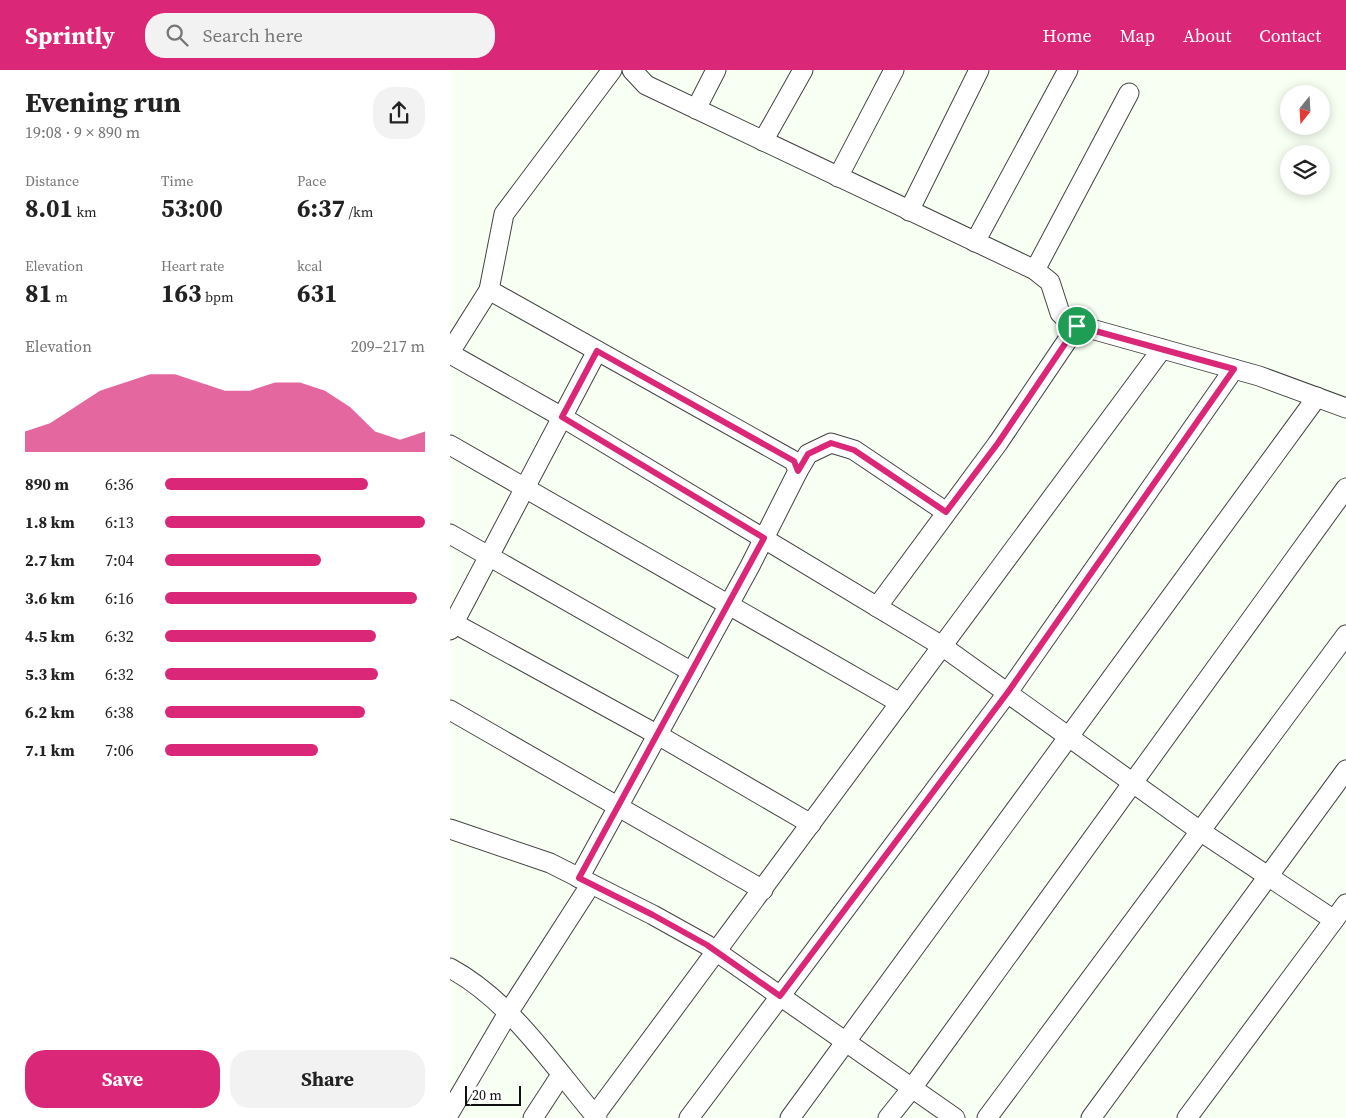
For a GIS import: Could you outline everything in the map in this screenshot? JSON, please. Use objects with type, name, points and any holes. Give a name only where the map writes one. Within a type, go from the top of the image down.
[{"type":"street","points":[[612,70],[504,214],[489,290],[452,354],[562,417],[942,646],[1200,831],[1334,920]]},
{"type":"street","points":[[632,70],[646,85],[838,178],[1035,270],[1050,282],[1060,313],[1064,319],[1077,326],[1234,369],[1346,408]]},
{"type":"street","points":[[696,109],[716,70]]},
{"type":"street","points":[[763,141],[803,70]]},
{"type":"street","points":[[838,178],[894,70]]},
{"type":"street","points":[[910,211],[979,70]]},
{"type":"street","points":[[975,242],[1068,70]]},
{"type":"street","points":[[1035,270],[1129,93]]},
{"type":"street","points":[[489,290],[794,461],[798,471]]},
{"type":"street","points":[[877,607],[998,443],[1077,326]]},
{"type":"street","points":[[450,968],[476,985],[508,1013],[596,1116],[1162,350]]},
{"type":"street","points":[[597,351],[451,625],[658,735],[811,824]]},
{"type":"street","points":[[689,1118],[1008,692],[1234,369]]},
{"type":"street","points":[[790,1118],[1317,397]]},
{"type":"street","points":[[450,1112],[585,881],[619,807],[729,605],[808,454],[831,443],[854,450],[946,512]]},
{"type":"street","points":[[450,445],[900,703]]},
{"type":"street","points":[[888,1118],[912,1088],[1346,488]]},
{"type":"street","points":[[450,534],[692,672]]},
{"type":"street","points":[[987,1118],[1346,635]]},
{"type":"street","points":[[450,710],[763,890]]},
{"type":"street","points":[[1091,1118],[1346,770]]},
{"type":"street","points":[[450,829],[550,864],[653,915],[717,952],[955,1118]]},
{"type":"street","points":[[1187,1118],[1346,904]]},
{"type":"street","points":[[533,1118],[561,1075]]},
{"type":"route","points":[[1077,326],[1234,369],[1008,692],[780,996],[707,945],[653,915],[579,878],[764,538],[562,417],[597,351],[794,461],[798,471],[808,454],[831,443],[854,450],[946,512],[998,443],[1077,326]]}]
